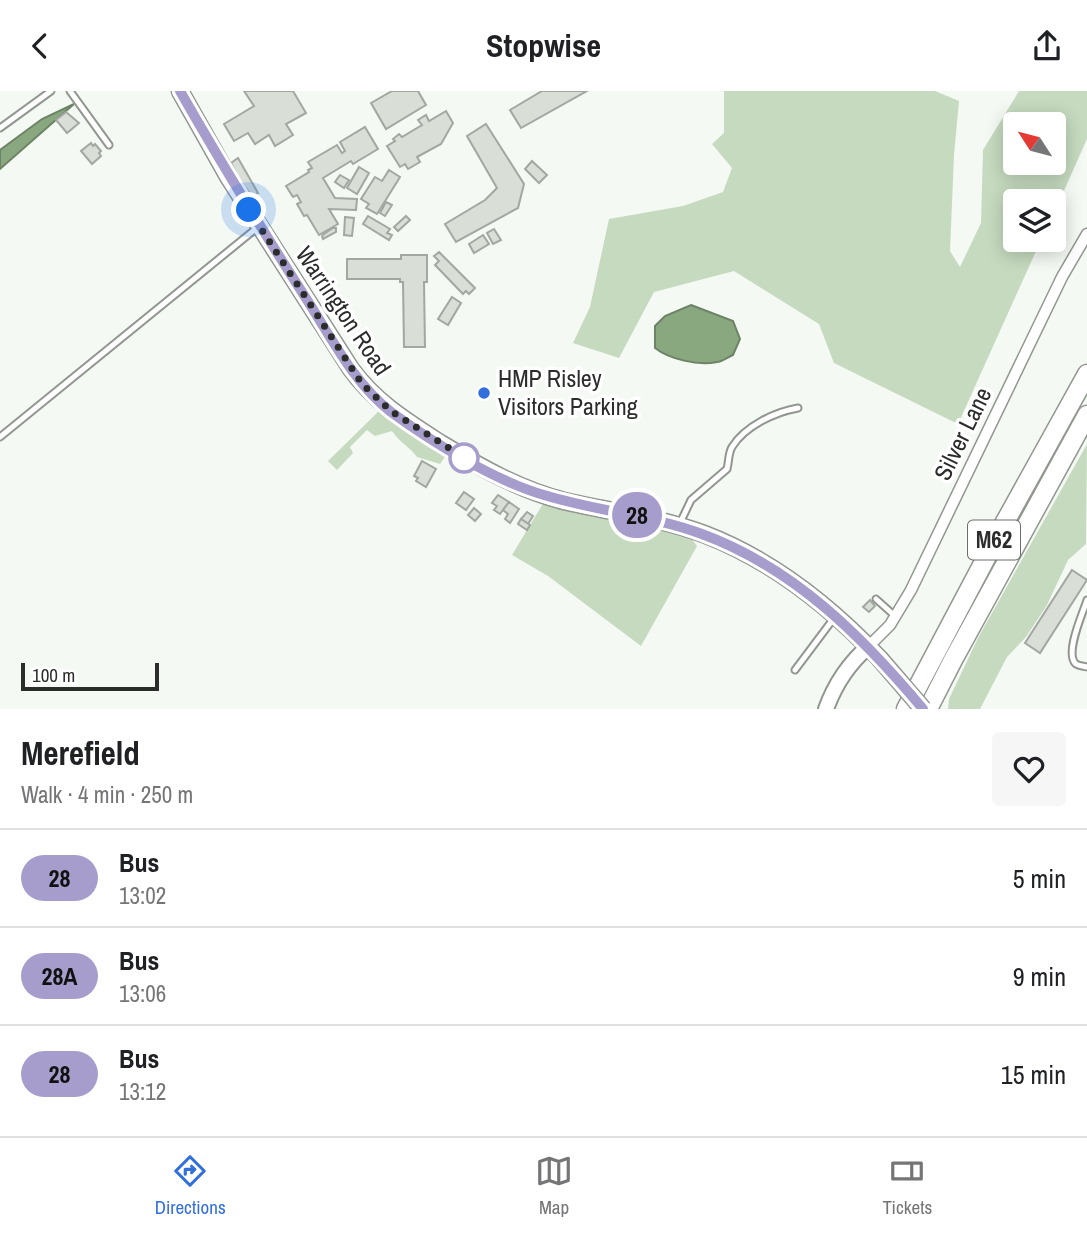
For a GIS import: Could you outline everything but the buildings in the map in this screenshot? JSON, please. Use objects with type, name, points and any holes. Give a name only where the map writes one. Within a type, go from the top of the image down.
[{"type":"highway","name":"M62","points":[[906,709],[1004,521],[1087,374]]},
{"type":"highway","name":"M62","points":[[928,709],[1087,415]]},
{"type":"main road","name":"Warrington Road","points":[[180,91],[259,226],[351,369],[373,396],[391,411],[471,462],[518,487],[566,501],[679,526],[760,561],[805,590],[835,615],[874,652],[923,709]]},
{"type":"street","name":"Silver Lane","points":[[874,652],[911,590],[1062,277],[1087,234]]},
{"type":"street","points":[[826,709],[844,672],[874,652]]},
{"type":"lane","points":[[0,128],[51,91]]},
{"type":"lane","points":[[70,91],[109,145]]},
{"type":"lane","points":[[0,437],[259,226]]},
{"type":"lane","points":[[679,526],[691,499],[727,469],[732,448],[740,438],[776,414],[799,408]]},
{"type":"lane","points":[[876,599],[896,617]]},
{"type":"lane","points":[[1087,600],[1071,657],[1076,663],[1087,667]]},
{"type":"lane","points":[[795,670],[835,615]]},
{"type":"shaded area","points":[[724,91],[935,91],[959,101],[950,251],[960,267],[981,223],[983,150],[1003,117],[1003,175],[1066,175],[1066,112],[1006,112],[1019,91],[1087,91],[1087,139],[1065,189],[1003,189],[1003,252],[1036,252],[958,424],[834,363],[819,324],[734,271],[654,292],[619,358],[573,343],[590,307],[609,219],[683,206],[723,192],[732,168],[712,144],[724,133]]},
{"type":"shaded area","points":[[74,104],[0,169],[0,150],[42,119]]},
{"type":"shaded area","points":[[691,305],[733,321],[740,339],[733,355],[719,362],[701,363],[676,358],[655,348],[655,326],[665,316]]},
{"type":"shaded area","points":[[380,410],[446,455],[440,464],[417,457],[392,431],[375,436],[367,430],[350,447],[353,453],[337,470],[328,461]]},
{"type":"shaded area","points":[[1087,444],[1086,544],[1068,560],[1047,605],[1026,637],[1007,657],[980,709],[948,709],[949,699],[978,638]]},
{"type":"shaded area","points":[[544,502],[688,534],[697,546],[641,646],[548,576],[512,555]]},
{"type":"bus line","name":"28","points":[[180,91],[229,178],[351,369],[373,396],[391,411],[471,462],[518,487],[566,501],[679,526],[727,544],[760,561],[805,590],[855,633],[923,709]]},
{"type":"place","name":"HMP Risley Visitors Parking","points":[[484,393]]},
{"type":"route","points":[[249,210],[362,384],[391,411],[471,462],[464,458]]}]
